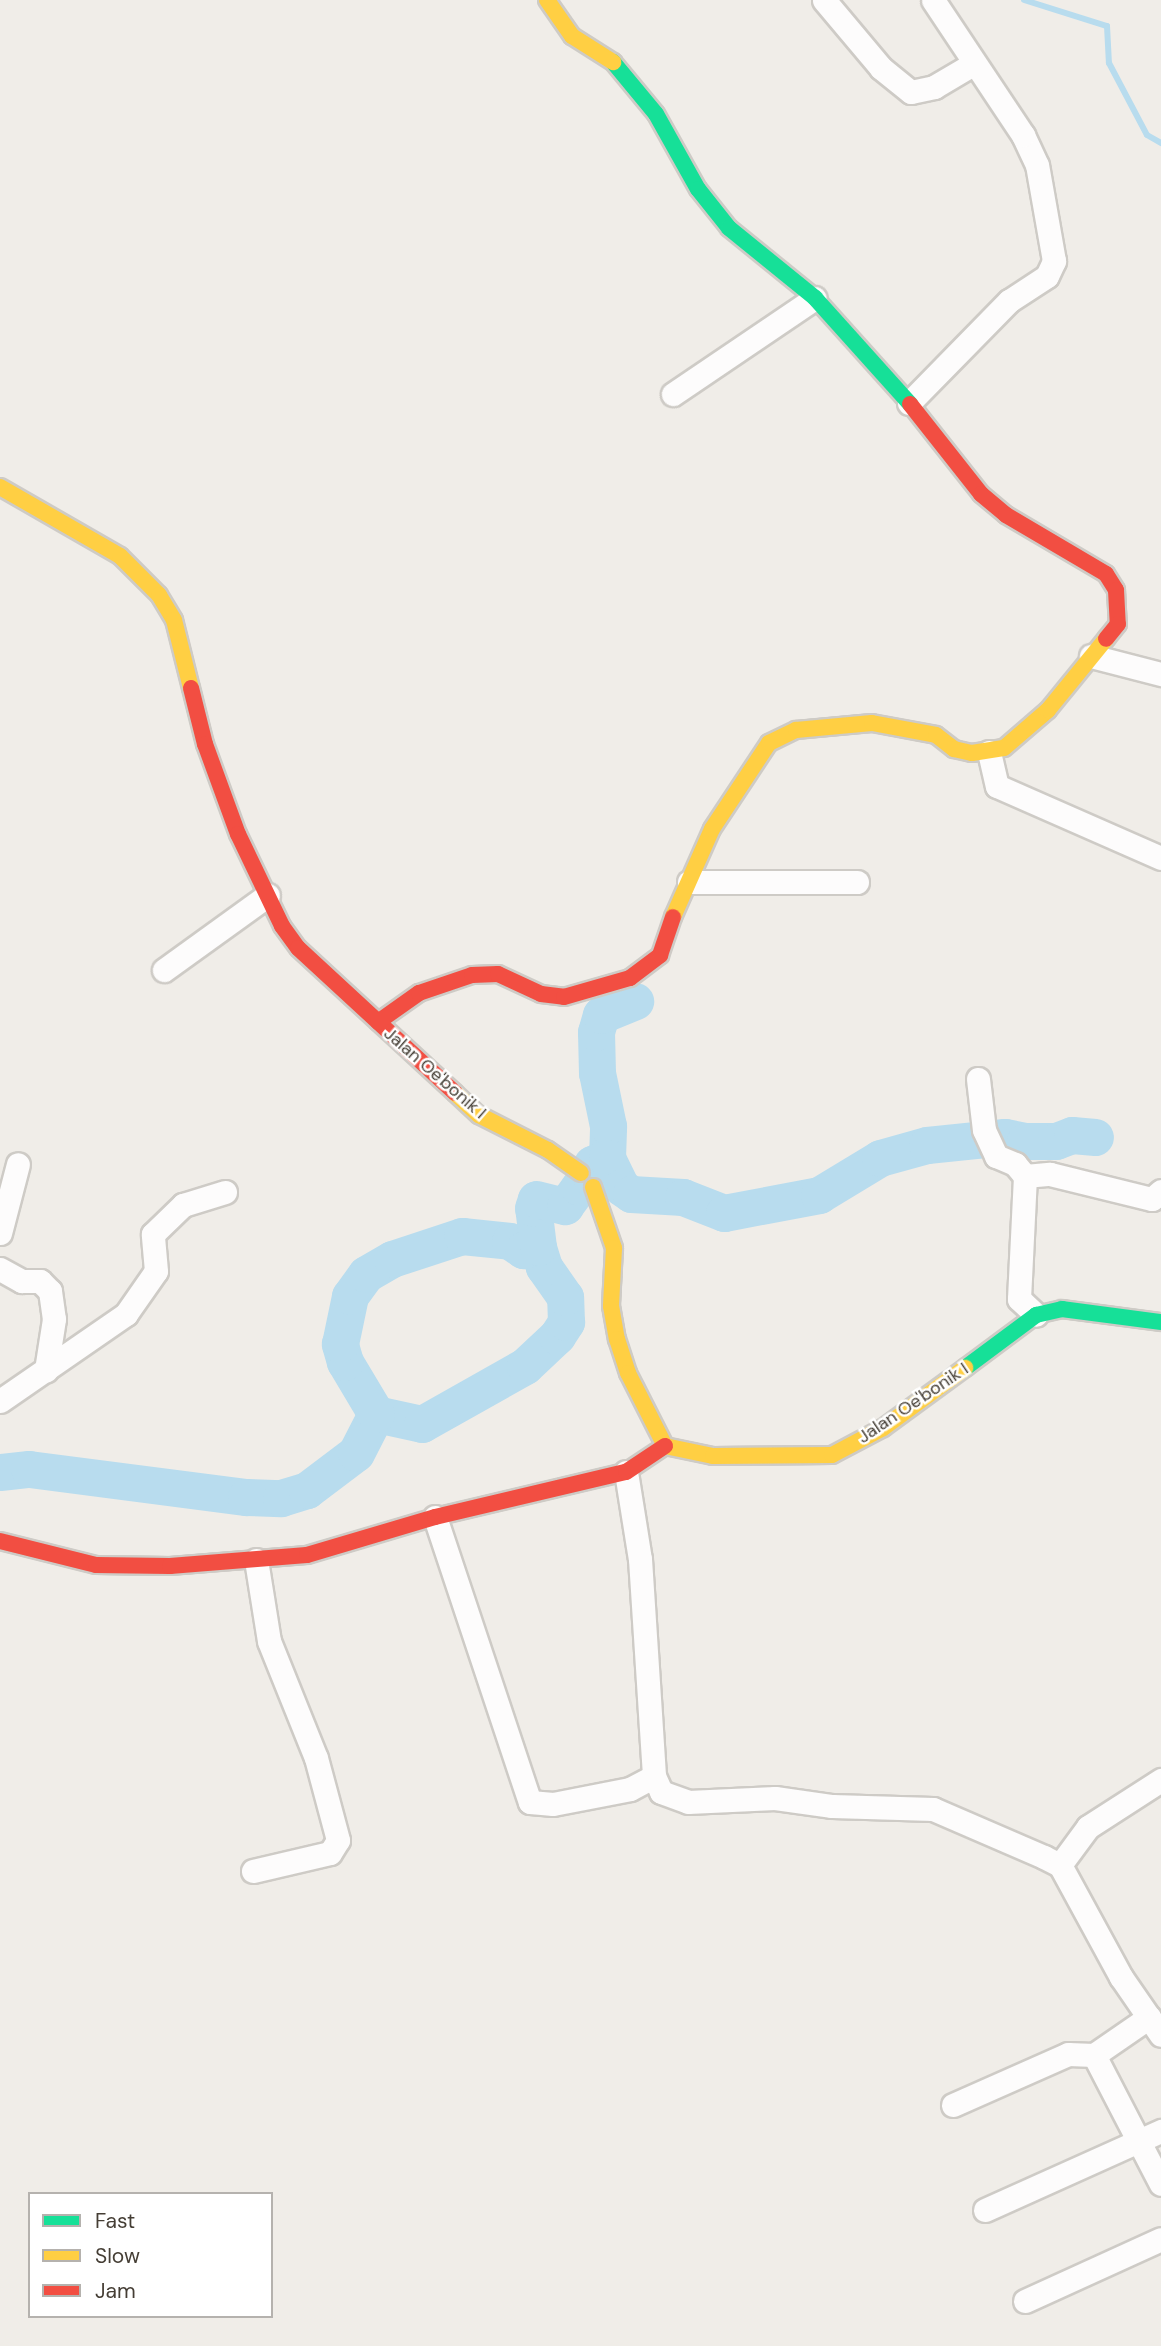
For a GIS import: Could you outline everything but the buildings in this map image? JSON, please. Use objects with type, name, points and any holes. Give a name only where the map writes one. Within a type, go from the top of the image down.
[{"type":"street","points":[[378,1022],[419,993],[472,975],[498,974],[541,994],[564,997],[630,978],[660,955],[712,828],[769,743],[796,730],[872,723],[903,725],[936,735],[954,749],[989,752],[1004,748],[1048,710],[1118,624],[1116,590],[1106,574],[1006,515],[981,494],[909,403],[851,343],[816,298],[729,228],[698,189],[656,114],[628,78],[607,56],[572,36],[547,0]]},
{"type":"street","points":[[824,0],[881,68],[911,92],[934,87],[973,64]]},
{"type":"street","points":[[909,403],[1009,301],[1047,276],[1054,261],[1037,165],[1023,135],[973,64],[933,0]]},
{"type":"street","points":[[673,394],[816,298]]},
{"type":"street","name":"Jalan Oe'bonik I","points":[[0,487],[120,556],[159,595],[174,620],[205,744],[238,834],[298,948],[479,1115],[548,1150],[587,1180],[614,1248],[611,1306],[617,1339],[628,1373],[665,1446],[713,1456],[832,1455],[883,1428],[1036,1315],[1062,1309],[1161,1322]]},
{"type":"street","points":[[1091,656],[1161,674]]},
{"type":"street","points":[[989,752],[998,786],[1161,858]]},
{"type":"street","points":[[689,882],[857,882]]},
{"type":"street","points":[[164,970],[268,895]]},
{"type":"street","points":[[978,1079],[984,1130],[996,1156],[1015,1164],[1025,1176],[1019,1299],[1036,1315]]},
{"type":"street","points":[[0,1233],[18,1164]]},
{"type":"street","points":[[1025,1176],[1050,1174],[1153,1199],[1161,1191]]},
{"type":"street","points":[[0,1401],[140,1299],[156,1271],[153,1234],[169,1218],[202,1196],[225,1192]]},
{"type":"street","points":[[0,1269],[22,1281],[40,1281],[50,1291],[54,1319],[46,1370]]},
{"type":"street","points":[[0,1541],[96,1565],[256,1560],[307,1555],[435,1517],[626,1472],[665,1446]]},
{"type":"street","points":[[626,1472],[640,1559],[654,1776],[661,1792],[688,1802],[775,1798],[832,1806],[933,1809],[1060,1866],[1121,1977],[1155,2026],[1094,2055],[1068,2054],[953,2105]]},
{"type":"street","points":[[435,1517],[530,1802],[553,1804],[630,1789],[654,1776]]},
{"type":"street","points":[[253,1871],[330,1853],[338,1840],[316,1758],[269,1640],[256,1560]]},
{"type":"street","points":[[1060,1866],[1088,1827],[1161,1780]]},
{"type":"street","points":[[1094,2055],[1152,2136],[1161,2184]]},
{"type":"street","points":[[985,2210],[1152,2136]]},
{"type":"street","points":[[1025,2301],[1161,2239]]},
{"type":"waterway","points":[[1024,0],[1107,26],[1109,63],[1147,135],[1161,143]]},
{"type":"waterway","points":[[607,1158],[608,1126],[597,1073],[596,1032],[601,1015],[635,1001]]},
{"type":"waterway","points":[[0,1472],[29,1469],[246,1497],[281,1498],[307,1490],[356,1453],[376,1414],[345,1362],[340,1344],[350,1296],[366,1274],[392,1259],[462,1236],[510,1241],[523,1250],[538,1247],[533,1208],[536,1199],[565,1206],[579,1187],[592,1179],[592,1164],[607,1158],[621,1187],[631,1194],[683,1197],[724,1213],[819,1195],[880,1158],[927,1145],[1005,1137],[1025,1141],[1056,1141],[1072,1135],[1095,1137]]},
{"type":"waterway","points":[[376,1414],[422,1424],[525,1366],[557,1336],[566,1322],[565,1297],[544,1267],[538,1247]]},
{"type":"traffic: fast","points":[[613,62],[656,114],[698,189],[729,228],[815,298],[910,404]]},
{"type":"traffic: fast","points":[[965,1368],[1036,1315],[1062,1309],[1161,1322]]},
{"type":"traffic: slow","points":[[547,0],[572,36],[613,62]]},
{"type":"traffic: slow","points":[[0,487],[120,556],[159,595],[174,620],[191,688]]},
{"type":"traffic: slow","points":[[673,917],[712,829],[769,743],[796,730],[872,723],[936,735],[954,749],[972,753],[1004,748],[1048,710],[1106,639]]},
{"type":"traffic: slow","points":[[455,1093],[479,1115],[548,1150],[581,1173]]},
{"type":"traffic: slow","points":[[593,1187],[614,1248],[611,1306],[617,1339],[628,1373],[665,1446],[713,1456],[832,1455],[883,1428],[965,1368]]},
{"type":"traffic: jam","points":[[910,404],[981,494],[1006,515],[1106,574],[1116,590],[1118,624],[1106,639]]},
{"type":"traffic: jam","points":[[191,688],[205,744],[238,834],[282,926],[298,948],[455,1093]]},
{"type":"traffic: jam","points":[[378,1022],[419,993],[472,975],[498,974],[541,994],[564,997],[630,978],[660,955],[673,917]]},
{"type":"traffic: jam","points":[[0,1541],[96,1565],[170,1566],[307,1555],[435,1517],[626,1472],[665,1446]]}]
